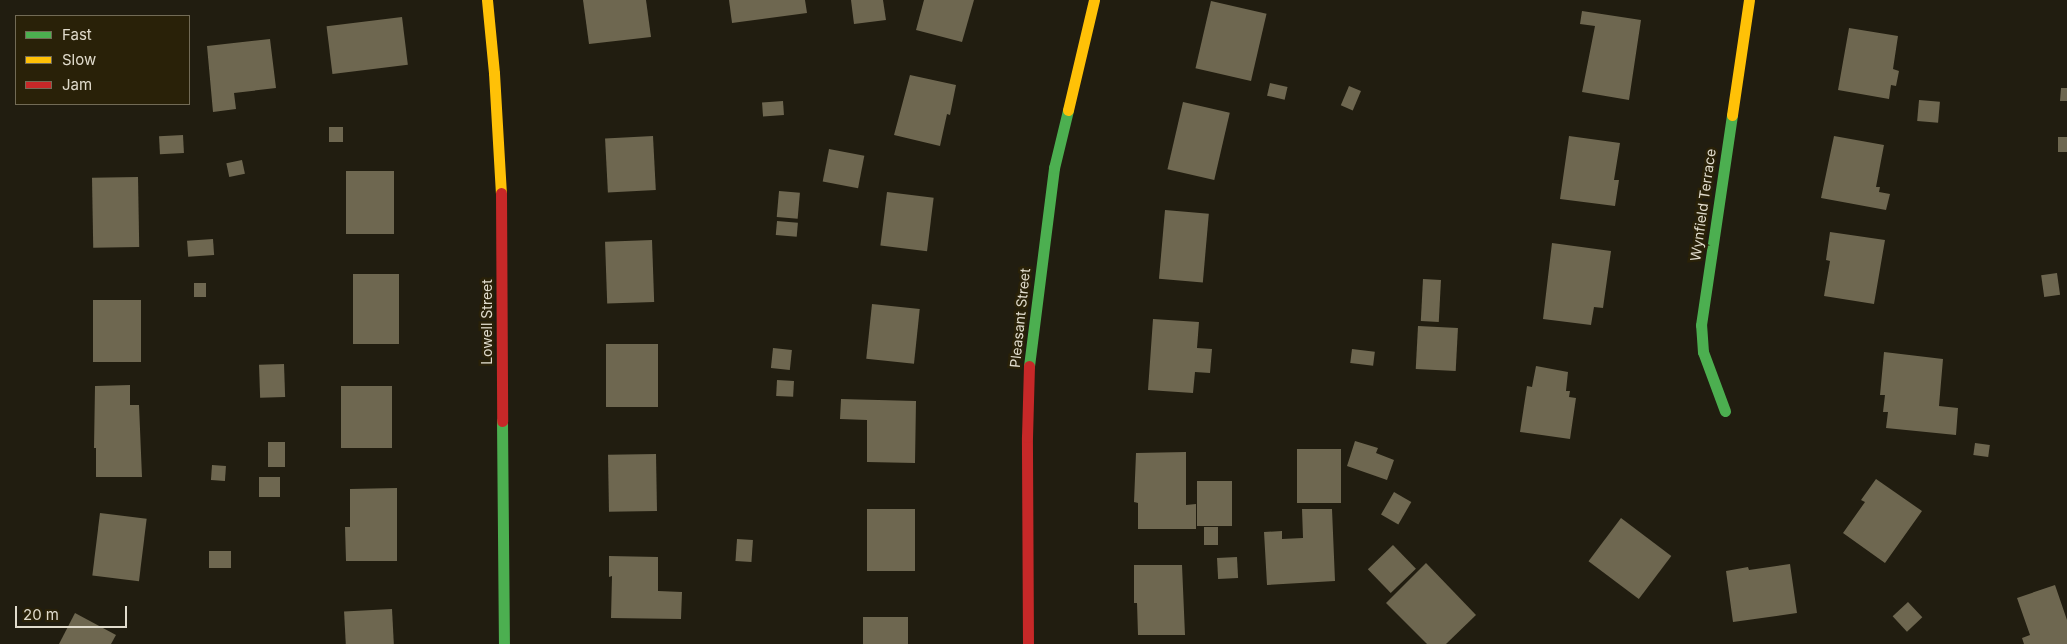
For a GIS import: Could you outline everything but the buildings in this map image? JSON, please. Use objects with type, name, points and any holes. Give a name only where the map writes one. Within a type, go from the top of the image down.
[{"type":"street","name":"Lowell Street","points":[[487,0],[494,73],[501,200],[504,644]]},
{"type":"street","name":"Pleasant Street","points":[[1028,644],[1027,437],[1036,301],[1054,168],[1078,60],[1094,0]]},
{"type":"street","name":"Wynfield Terrace","points":[[1725,411],[1703,352],[1702,325],[1749,0]]},
{"type":"traffic: fast","points":[[1029,366],[1054,168],[1068,110]]},
{"type":"traffic: fast","points":[[1725,411],[1703,352],[1701,325],[1732,115]]},
{"type":"traffic: fast","points":[[502,421],[504,644]]},
{"type":"traffic: slow","points":[[487,0],[494,73],[501,193]]},
{"type":"traffic: slow","points":[[1068,110],[1094,0]]},
{"type":"traffic: slow","points":[[1732,115],[1749,0]]},
{"type":"traffic: jam","points":[[501,193],[502,421]]},
{"type":"traffic: jam","points":[[1028,644],[1027,437],[1029,366]]}]
